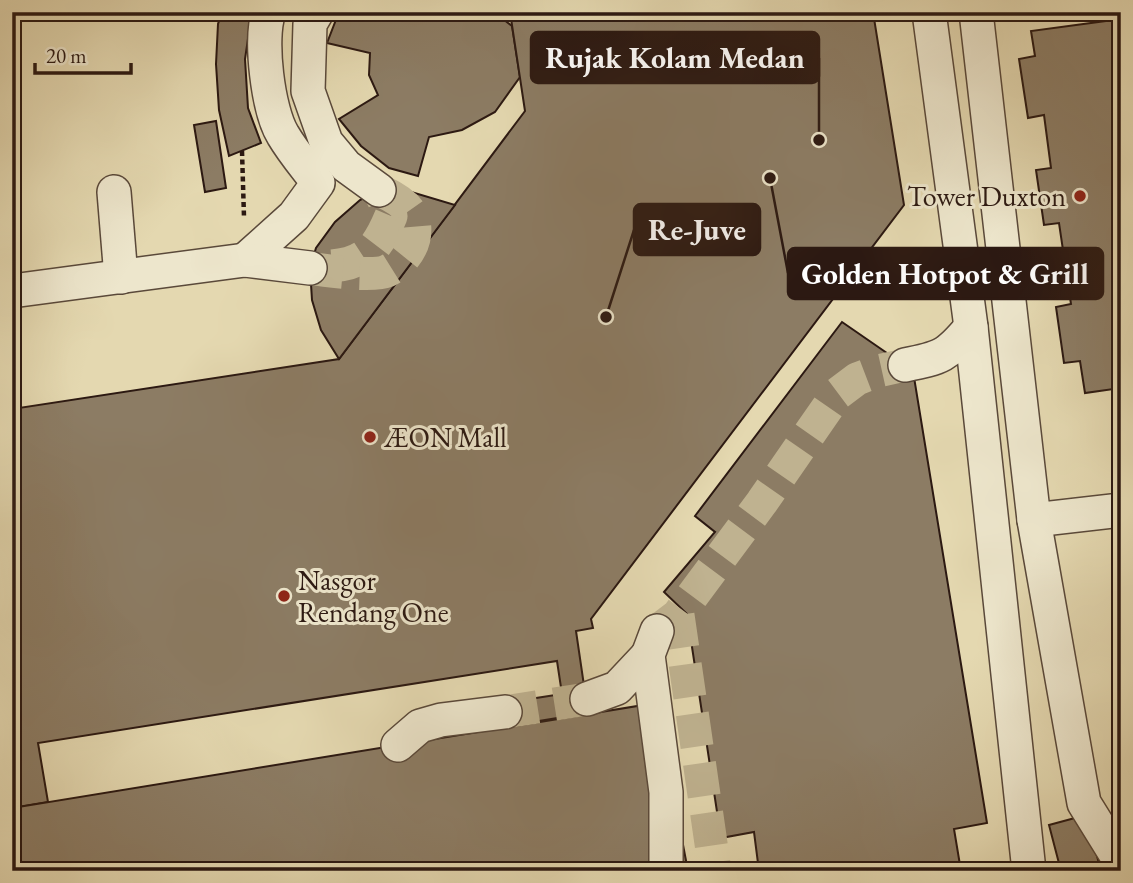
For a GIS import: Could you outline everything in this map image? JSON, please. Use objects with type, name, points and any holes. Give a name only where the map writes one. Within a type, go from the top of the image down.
[{"type":"lane","points":[[269,12],[264,25],[266,79],[281,132],[318,183]]},
{"type":"lane","points":[[317,12],[310,24],[308,91],[326,142],[346,166],[379,190]]},
{"type":"lane","points":[[929,12],[971,327],[1029,871]]},
{"type":"lane","points":[[976,12],[1034,520],[1084,803],[1115,853],[1121,857]]},
{"type":"lane","points":[[246,260],[294,216],[318,183],[346,166]]},
{"type":"lane","points":[[114,192],[121,277]]},
{"type":"lane","points":[[12,291],[246,260],[310,268]]},
{"type":"lane","points":[[905,365],[934,359],[951,351],[971,327]]},
{"type":"lane","points":[[1034,520],[1121,510]]},
{"type":"lane","points":[[587,699],[617,688],[652,643],[666,792],[666,871]]},
{"type":"lane","points":[[398,745],[420,726],[441,720],[505,712]]},
{"type":"path","points":[[242,151],[246,260]]},
{"type":"building","points":[[222,12],[252,12],[245,59],[248,108],[261,143],[229,156],[219,110],[216,64],[218,24]]},
{"type":"building","points":[[339,12],[494,12],[512,26],[520,77],[495,112],[462,130],[429,137],[418,176],[389,168],[361,146],[339,119],[378,95],[369,75],[370,53],[327,43]]},
{"type":"building","name":"ÆON Mall","points":[[510,12],[873,12],[904,205],[591,619],[593,628],[576,631],[588,713],[508,726],[504,703],[562,694],[557,661],[38,743],[48,802],[12,808],[12,409],[339,359],[525,111]]},
{"type":"building","name":"Tower Duxton","points":[[1121,19],[1121,388],[1085,393],[1080,361],[1064,363],[1056,307],[1071,304],[1059,223],[1044,225],[1036,170],[1051,168],[1044,115],[1028,118],[1019,59],[1035,56],[1031,31]]},
{"type":"building","points":[[216,121],[226,188],[205,192],[194,125]]},
{"type":"building","points":[[379,190],[408,191],[455,205],[339,359],[321,330],[312,300],[310,268],[316,248],[335,222],[360,200]]},
{"type":"building","points":[[842,322],[913,371],[987,823],[954,829],[961,871],[759,871],[754,832],[721,838],[687,614],[664,592],[715,532],[695,516]]},
{"type":"building","points":[[656,703],[688,871],[12,871],[12,808]]},
{"type":"building","points":[[1086,815],[1101,871],[1061,871],[1049,825]]},
{"type":"tunnel","points":[[332,266],[363,257],[376,245],[391,216],[379,190]]},
{"type":"tunnel","points":[[310,268],[381,273],[401,261],[414,238],[414,220],[404,205],[379,190]]},
{"type":"tunnel","points":[[657,631],[678,615],[762,502],[837,394],[857,379],[905,365]]},
{"type":"tunnel","points":[[678,615],[715,871]]},
{"type":"tunnel","points":[[505,712],[587,699]]},
{"type":"place","name":"Rujak Kolam Medan","points":[[819,140]]},
{"type":"place","name":"Golden Hotpot & Grill","points":[[770,178]]},
{"type":"place","name":"Tower Duxton","points":[[1080,196]]},
{"type":"place","name":"Re-Juve","points":[[606,317]]},
{"type":"place","name":"ÆON Mall","points":[[370,437]]},
{"type":"place","name":"Nasgor Rendang One","points":[[284,596]]}]
